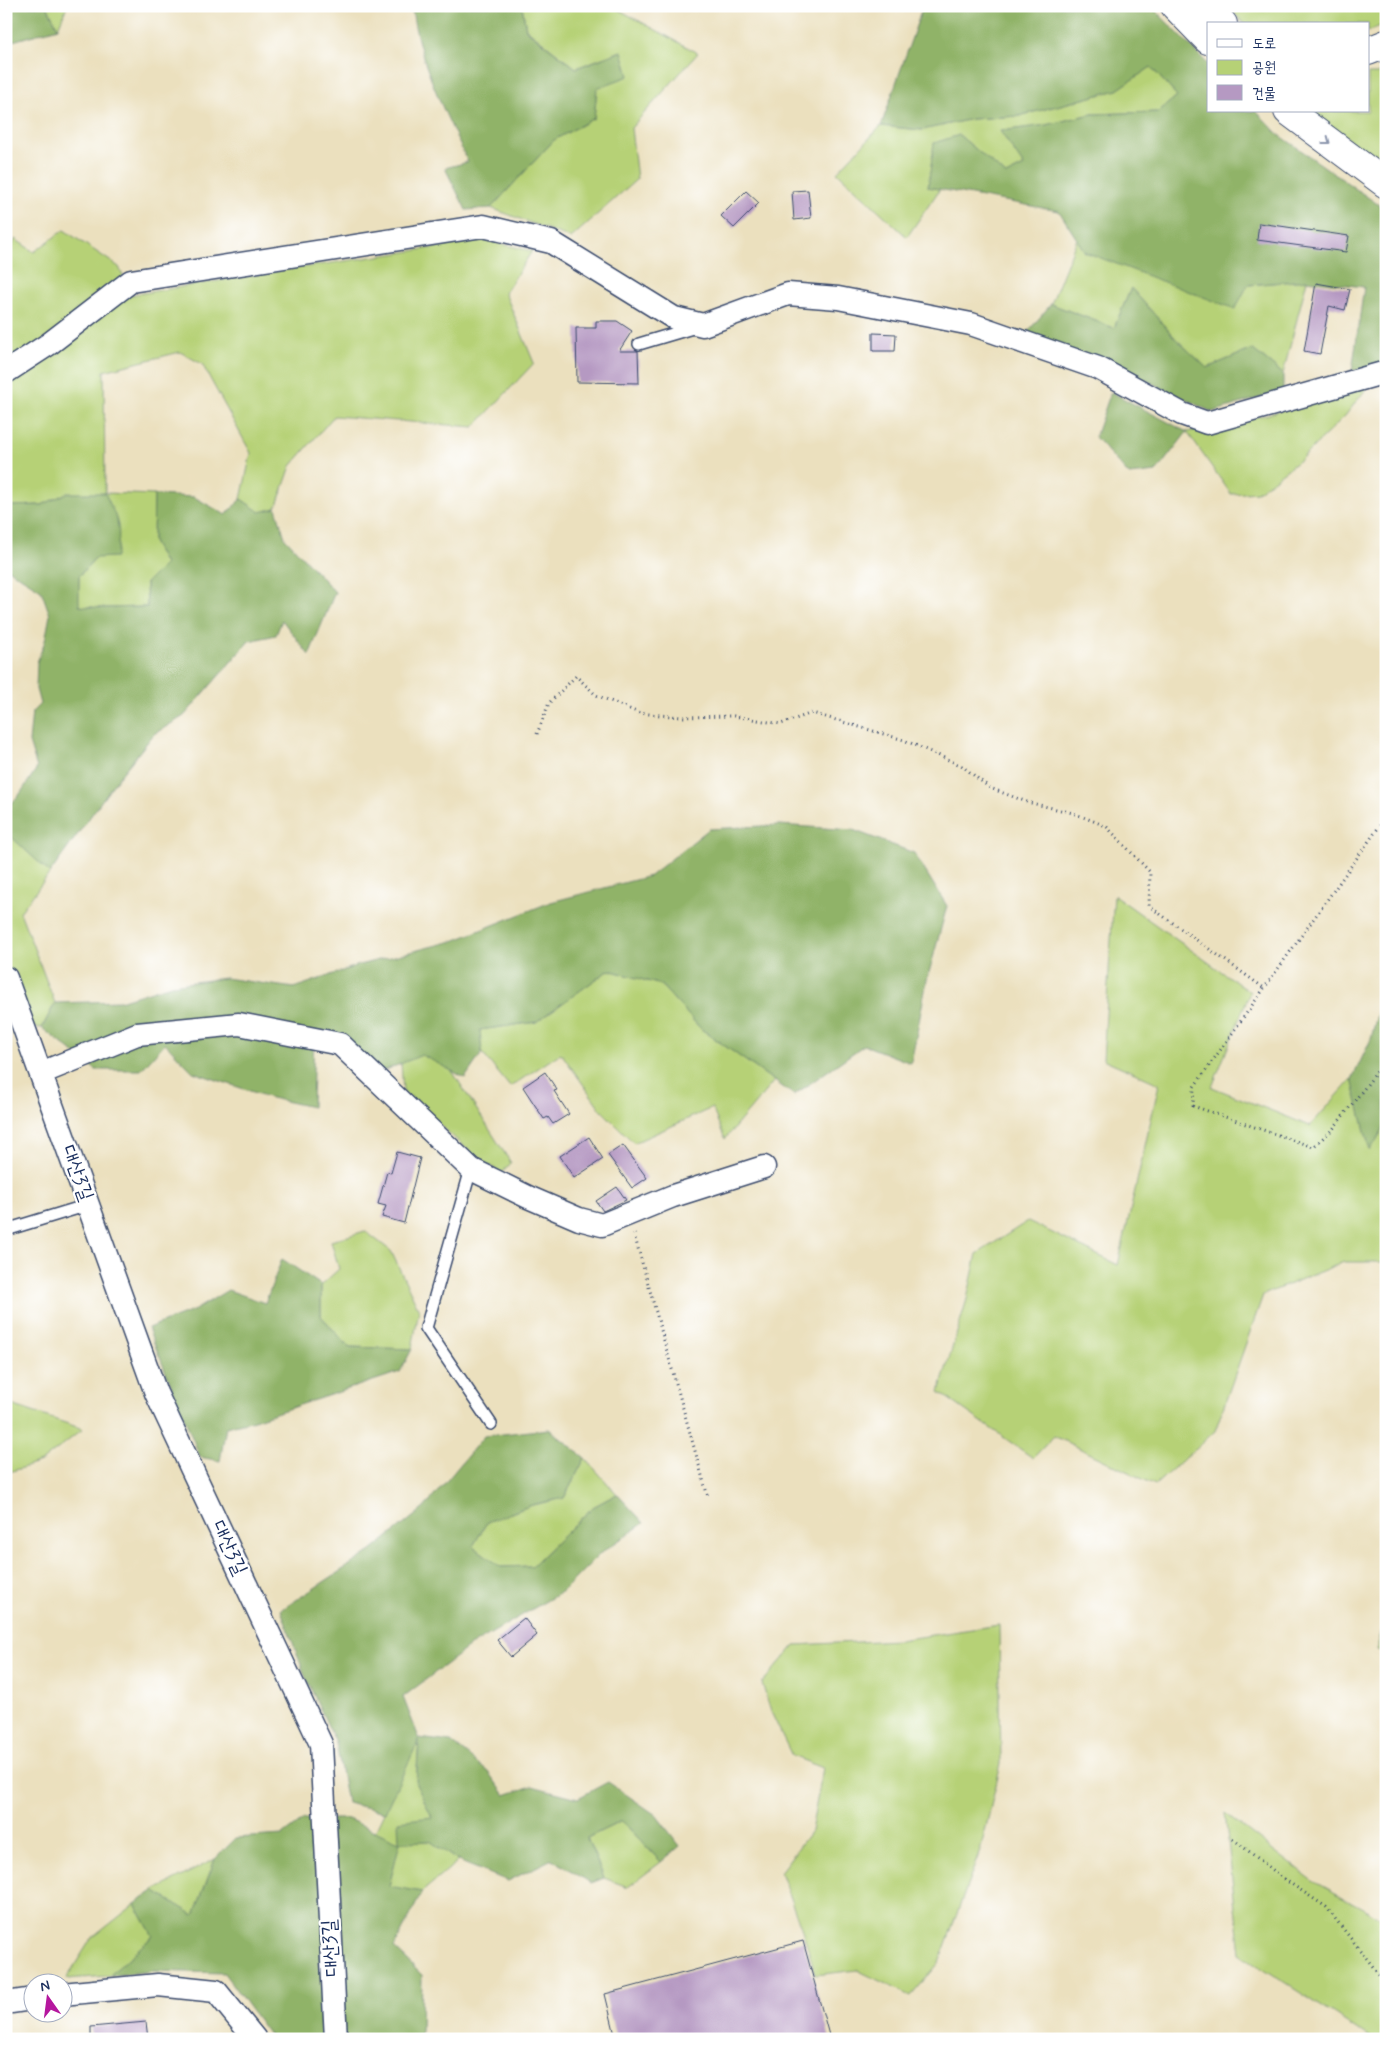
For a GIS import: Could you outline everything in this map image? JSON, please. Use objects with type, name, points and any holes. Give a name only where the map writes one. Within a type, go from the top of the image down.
[{"type":"highway","points":[[1174,6],[1207,39]]},
{"type":"highway","points":[[1208,6],[1221,22]]},
{"type":"highway","points":[[1370,50],[1386,44]]},
{"type":"highway","points":[[1289,112],[1386,184]]},
{"type":"street","points":[[6,372],[49,344],[131,281],[484,226],[551,242],[674,318],[702,325],[788,294],[838,298],[971,324],[1089,364],[1182,414],[1207,423],[1386,372]]},
{"type":"street","name":"대산3길","points":[[6,978],[156,1393],[321,1744],[336,2039]]},
{"type":"street","points":[[41,1073],[137,1034],[192,1028],[239,1024],[340,1044],[471,1169],[579,1219],[602,1225],[673,1196],[764,1167]]},
{"type":"street","points":[[72,1993],[158,1985],[216,1990],[255,2039]]},
{"type":"street","points":[[6,2003],[22,2001]]},
{"type":"lane","points":[[638,344],[702,325]]},
{"type":"lane","points":[[471,1169],[426,1328],[491,1424]]},
{"type":"lane","points":[[6,1230],[88,1205]]},
{"type":"path","points":[[537,734],[549,703],[576,676],[596,695],[639,713],[681,717],[734,716],[781,724],[812,712],[904,740],[962,766],[990,788],[1026,802],[1073,813],[1106,826],[1150,872],[1149,906],[1264,988]]},
{"type":"path","points":[[1386,817],[1194,1088],[1193,1106],[1313,1147],[1333,1129],[1386,1060]]},
{"type":"path","points":[[629,1214],[708,1497]]},
{"type":"path","points":[[1234,1839],[1287,1881],[1326,1907],[1353,1944],[1382,1978],[1386,1980]]},
{"type":"green space","points":[[6,6],[47,6],[58,28],[6,43]]},
{"type":"green space","points":[[47,6],[67,6],[58,28]]},
{"type":"green space","points":[[412,6],[522,6],[526,30],[576,68],[622,51],[629,76],[597,88],[594,118],[554,140],[491,208],[466,210],[445,168],[468,162],[442,106],[426,65],[419,45]]},
{"type":"green space","points":[[522,6],[612,6],[698,53],[631,128],[637,179],[571,238],[491,208],[554,140],[594,118],[597,88],[621,51],[576,68],[526,29]]},
{"type":"green space","points":[[923,6],[1151,6],[1207,63],[1207,112],[1257,112],[1278,134],[1386,210],[1386,366],[1352,371],[1364,287],[1307,280],[1248,285],[1235,309],[1085,252],[1059,211],[928,187],[934,143],[959,135],[1006,175],[1024,166],[1000,131],[1046,125],[1092,114],[1158,112],[1177,96],[1151,67],[1117,90],[1019,116],[972,119],[922,130],[881,126]]},
{"type":"green space","points":[[1228,6],[1386,6],[1386,23],[1370,31],[1370,22],[1242,22]]},
{"type":"green space","points":[[1151,67],[1177,96],[1158,112],[1092,114],[1041,126],[1001,131],[1024,166],[1006,175],[959,135],[928,187],[940,189],[907,237],[837,172],[881,126],[922,130],[972,119],[1019,116],[1117,90]]},
{"type":"green space","points":[[1386,69],[1386,165],[1325,124],[1312,112],[1370,112],[1370,74],[1378,74]]},
{"type":"green space","points":[[64,230],[119,267],[131,295],[485,240],[532,251],[505,293],[534,363],[474,427],[334,416],[291,466],[276,508],[260,513],[241,499],[251,453],[202,364],[180,352],[104,371],[105,493],[154,495],[153,542],[165,564],[146,583],[147,607],[102,608],[78,606],[79,576],[95,558],[67,493],[42,505],[10,506],[6,509],[6,263],[15,239],[34,252]]},
{"type":"green space","points":[[1077,239],[1085,252],[1248,285],[1307,280],[1283,374],[1252,349],[1207,368],[1176,339],[1131,288],[1114,328],[1051,304]]},
{"type":"green space","points":[[1131,288],[1176,339],[1207,368],[1252,349],[1283,374],[1283,391],[1212,412],[1143,379],[1026,334],[1051,304],[1114,328]]},
{"type":"green space","points":[[1370,384],[1345,416],[1301,459],[1257,492],[1231,494],[1187,432],[1265,415]]},
{"type":"green space","points":[[1111,392],[1187,432],[1156,472],[1129,475],[1095,437]]},
{"type":"green space","points":[[67,493],[105,493],[116,517],[119,531],[116,557],[95,558],[79,576],[79,606],[102,608],[147,607],[146,583],[165,564],[153,542],[154,495],[194,497],[226,515],[241,499],[260,512],[276,508],[285,538],[335,592],[309,655],[282,620],[276,635],[249,641],[184,716],[154,734],[115,782],[50,873],[6,832],[6,808],[18,797],[37,768],[29,742],[32,712],[40,704],[36,689],[37,662],[45,641],[50,615],[41,590],[6,568],[6,509],[10,506],[42,505]]},
{"type":"green space","points":[[779,825],[853,830],[914,853],[947,906],[927,980],[911,1063],[864,1045],[794,1095],[701,1029],[661,985],[609,970],[536,1022],[480,1030],[482,1053],[465,1078],[422,1055],[376,1074],[314,1035],[312,1107],[271,1098],[193,1072],[165,1043],[141,1070],[96,1070],[42,1028],[55,1003],[120,1001],[171,985],[225,978],[294,988],[359,965],[453,941],[551,902],[650,876],[709,829]]},
{"type":"green space","points":[[6,831],[50,873],[20,912],[55,1003],[42,1028],[6,1025]]},
{"type":"green space","points":[[1114,895],[1250,992],[1212,1087],[1310,1126],[1352,1079],[1370,1150],[1386,1124],[1386,1262],[1344,1262],[1263,1295],[1215,1431],[1155,1485],[1054,1436],[1033,1458],[939,1392],[967,1299],[977,1254],[1028,1221],[1118,1265],[1159,1084],[1103,1059]]},
{"type":"green space","points":[[609,970],[661,985],[701,1029],[774,1081],[725,1139],[712,1108],[634,1143],[602,1111],[561,1053],[510,1087],[482,1053],[479,1030],[536,1022]]},
{"type":"green space","points":[[1386,992],[1386,1124],[1370,1151],[1352,1079],[1371,1039],[1382,994]]},
{"type":"green space","points":[[422,1054],[452,1071],[511,1163],[502,1173],[478,1159],[403,1092],[401,1063]]},
{"type":"green space","points":[[365,1231],[391,1251],[419,1310],[412,1349],[349,1347],[321,1316],[321,1285],[339,1269],[331,1241]]},
{"type":"green space","points":[[282,1259],[321,1285],[321,1316],[349,1347],[412,1349],[400,1372],[254,1420],[226,1427],[220,1461],[200,1457],[148,1328],[195,1310],[228,1290],[265,1303]]},
{"type":"green space","points":[[6,1403],[83,1429],[41,1462],[6,1473]]},
{"type":"green space","points":[[549,1429],[585,1458],[564,1498],[532,1505],[487,1522],[473,1546],[501,1567],[532,1566],[593,1507],[617,1494],[644,1523],[602,1552],[563,1591],[470,1646],[403,1697],[419,1738],[451,1742],[488,1772],[505,1795],[532,1786],[578,1798],[608,1782],[656,1815],[680,1846],[661,1862],[622,1821],[587,1838],[604,1878],[591,1883],[552,1859],[508,1881],[458,1861],[430,1841],[400,1842],[389,1886],[422,1892],[394,1948],[422,1975],[421,2035],[426,2039],[272,2039],[224,1973],[153,1971],[109,1976],[153,1936],[135,1904],[154,1891],[194,1915],[215,1859],[236,1838],[283,1835],[304,1819],[348,1819],[399,1842],[398,1821],[432,1817],[416,1784],[419,1740],[385,1812],[347,1803],[336,1743],[305,1676],[281,1610],[371,1551],[424,1508],[484,1436]]},
{"type":"green space","points":[[585,1458],[617,1494],[593,1507],[532,1566],[501,1567],[473,1546],[487,1522],[532,1505],[564,1498]]},
{"type":"green space","points":[[1386,1616],[1386,1654],[1376,1651]]},
{"type":"green space","points":[[999,1625],[1001,1764],[981,1848],[939,1963],[911,1996],[857,1970],[816,1975],[802,1930],[780,1872],[811,1831],[823,1768],[792,1756],[771,1712],[762,1683],[795,1645],[899,1640]]},
{"type":"green space","points":[[419,1738],[416,1784],[433,1817],[400,1842],[430,1841],[458,1861],[422,1892],[389,1887],[399,1843],[375,1831]]},
{"type":"green space","points":[[1225,1813],[1312,1880],[1386,1921],[1386,2039],[1372,2039],[1240,1954]]},
{"type":"green space","points":[[622,1821],[661,1862],[628,1887],[604,1878],[587,1838]]},
{"type":"green space","points":[[215,1859],[194,1916],[154,1891]]},
{"type":"green space","points":[[135,1904],[153,1936],[109,1976],[72,1979],[72,1972],[70,1972],[91,1939]]},
{"type":"building","points":[[808,190],[811,218],[794,220],[792,191]]},
{"type":"building","points":[[746,191],[759,203],[734,228],[721,216]]},
{"type":"building","points":[[1259,223],[1349,236],[1346,252],[1257,240]]},
{"type":"building","points":[[1316,283],[1350,289],[1345,310],[1329,306],[1320,354],[1304,351]]},
{"type":"building","points":[[596,321],[617,321],[632,331],[619,351],[638,351],[639,383],[577,382],[576,328],[596,328]]},
{"type":"building","points":[[873,333],[896,334],[895,351],[873,351]]},
{"type":"building","points":[[545,1072],[557,1090],[554,1091],[569,1114],[553,1124],[548,1117],[544,1119],[523,1087]]},
{"type":"building","points":[[589,1137],[603,1159],[574,1178],[560,1156]]},
{"type":"building","points":[[623,1145],[647,1178],[632,1188],[608,1155]]},
{"type":"building","points":[[397,1152],[420,1158],[404,1223],[382,1217],[386,1206],[378,1204],[387,1172],[391,1173]]},
{"type":"building","points":[[617,1187],[626,1200],[603,1211],[596,1201]]},
{"type":"building","points":[[524,1618],[537,1635],[511,1657],[497,1640]]},
{"type":"building","points":[[803,1941],[830,2039],[616,2039],[605,1994]]},
{"type":"building","points":[[146,2022],[148,2039],[91,2039],[91,2027]]}]
